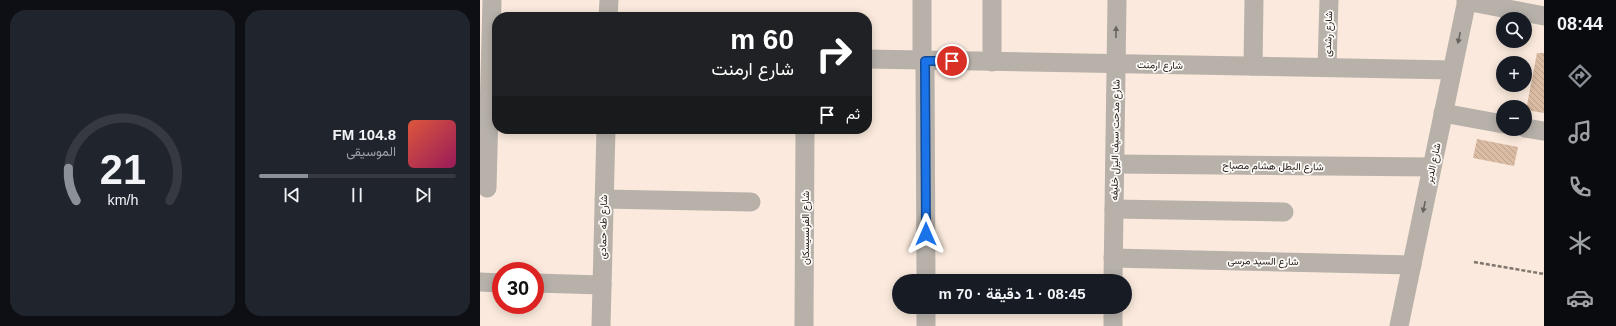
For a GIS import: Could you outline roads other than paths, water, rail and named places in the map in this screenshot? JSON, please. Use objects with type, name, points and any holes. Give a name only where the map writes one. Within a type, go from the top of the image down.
[{"type":"street","points":[[487,188],[492,0]]},
{"type":"street","points":[[608,12],[609,0]]},
{"type":"street","points":[[922,0],[926,274]]},
{"type":"street","points":[[992,0],[992,62]]},
{"type":"street","name":"شارع مدحت سيف اليزل خليفه","points":[[1113,274],[1117,0]]},
{"type":"street","points":[[1253,66],[1254,0]]},
{"type":"street","name":"شارع رشدى","points":[[1327,68],[1329,0]]},
{"type":"street","points":[[1467,1],[1544,16]]},
{"type":"street","name":"شارع الدير","points":[[1400,326],[1467,1]]},
{"type":"street","name":"شارع ارمنت","points":[[872,59],[1452,70]]},
{"type":"street","points":[[1444,113],[1496,123]]},
{"type":"street","points":[[1532,129],[1544,131]]},
{"type":"street","name":"شارع طه حمادى","points":[[601,326],[606,134]]},
{"type":"street","name":"شارع الفرنسيسكان","points":[[804,326],[806,134]]},
{"type":"street","name":"شارع البطل هشام مصباح","points":[[1115,164],[1432,167]]},
{"type":"street","points":[[604,199],[752,202]]},
{"type":"street","points":[[1114,209],[1284,212]]},
{"type":"street","name":"شارع السيد مرسى","points":[[1113,258],[1412,265]]},
{"type":"street","points":[[480,282],[492,283]]},
{"type":"street","points":[[544,283],[602,285]]},
{"type":"street","points":[[926,314],[926,326]]},
{"type":"street","points":[[1113,314],[1113,326]]}]
